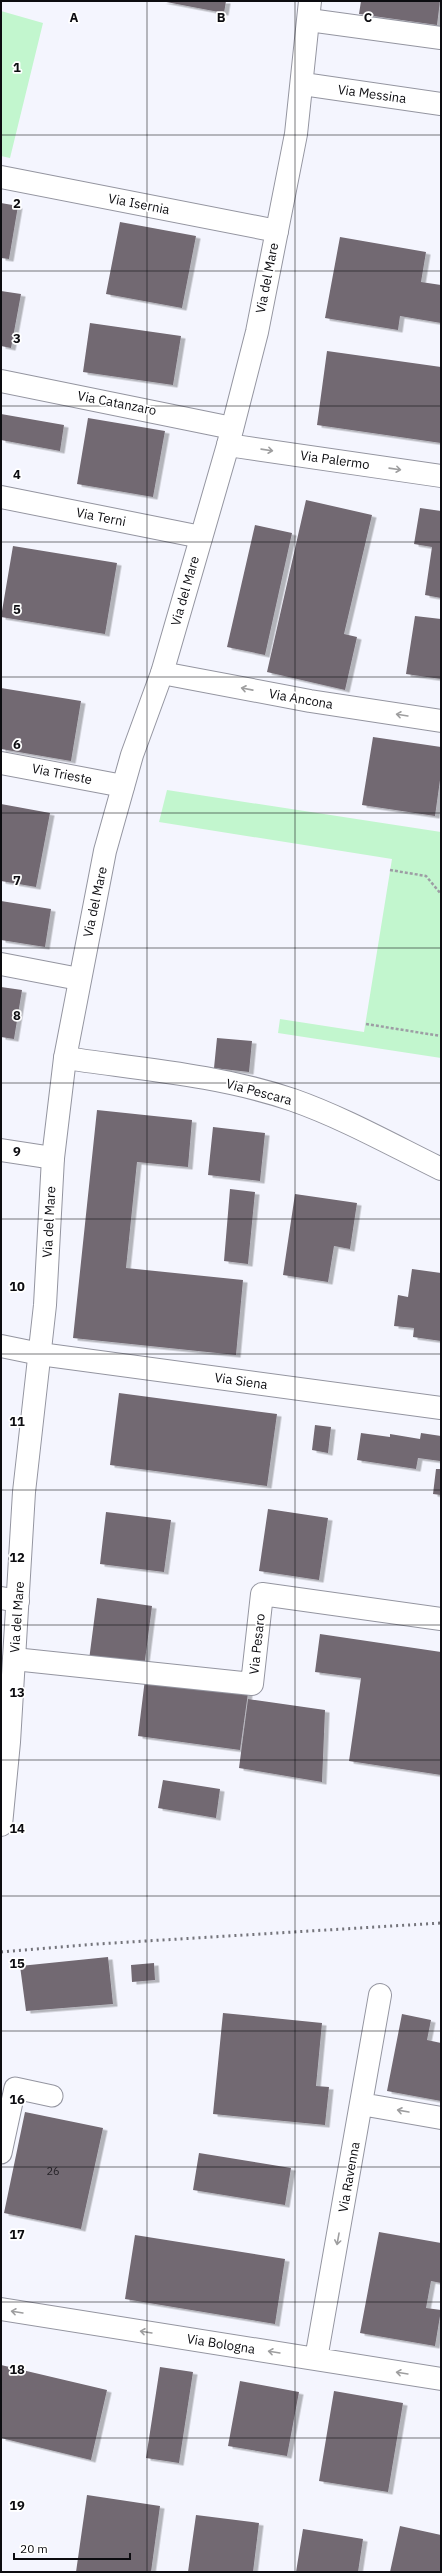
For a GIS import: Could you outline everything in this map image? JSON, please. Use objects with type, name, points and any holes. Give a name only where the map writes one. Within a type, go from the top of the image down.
[{"type":"street","points":[[309,10],[441,38]]},
{"type":"street","name":"Via del Mare","points":[[1,1825],[5,1742],[14,1659],[10,1599],[40,1354],[52,1158],[64,1058],[105,851],[123,786],[162,673],[230,436],[256,332],[277,231],[303,84],[309,10]]},
{"type":"street","name":"Via Messina","points":[[303,84],[441,104]]},
{"type":"street","name":"Via Isernia","points":[[1,177],[277,231]]},
{"type":"street","name":"Via Catanzaro","points":[[1,381],[230,436]]},
{"type":"street","name":"Via Palermo","points":[[230,436],[441,476]]},
{"type":"street","name":"Via Terni","points":[[1,497],[201,537]]},
{"type":"street","name":"Via Ancona","points":[[162,673],[310,701],[441,721]]},
{"type":"street","name":"Via Trieste","points":[[1,762],[123,786]]},
{"type":"street","points":[[1,964],[79,979]]},
{"type":"street","name":"Via Pescara","points":[[64,1058],[190,1076],[268,1092],[331,1115],[441,1169]]},
{"type":"street","points":[[1,1150],[52,1158]]},
{"type":"street","name":"Via Siena","points":[[1,1346],[40,1354],[441,1408]]},
{"type":"street","name":"Via Pesaro","points":[[14,1659],[252,1684],[262,1594],[441,1619]]},
{"type":"street","name":"Via Ravenna","points":[[316,2359],[380,1995]]},
{"type":"street","points":[[362,2104],[441,2118]]},
{"type":"street","name":"Via Bologna","points":[[1,2309],[441,2379]]},
{"type":"lane","points":[[1,2153],[15,2088],[52,2096]]},
{"type":"path","points":[[390,870],[426,876],[441,894]]},
{"type":"path","points":[[366,1024],[441,1036]]},
{"type":"green space","points":[[1,11],[43,23],[10,158],[1,156]]},
{"type":"green space","points":[[167,790],[441,832],[441,1058],[278,1033],[280,1019],[364,1032],[392,859],[159,822]]},
{"type":"building","points":[[161,1],[226,1],[224,13]]},
{"type":"building","points":[[361,1],[440,1],[437,25],[359,14]]},
{"type":"building","points":[[1,203],[18,206],[9,259],[1,258]]},
{"type":"building","points":[[120,222],[196,236],[182,308],[106,294]]},
{"type":"building","points":[[340,237],[426,252],[421,282],[441,285],[441,323],[400,316],[398,330],[325,318]]},
{"type":"building","points":[[1,291],[21,294],[11,348],[1,346]]},
{"type":"building","points":[[90,323],[181,336],[173,385],[83,372]]},
{"type":"building","points":[[327,351],[441,367],[441,443],[317,425]]},
{"type":"building","points":[[1,414],[64,425],[60,451],[1,440]]},
{"type":"building","points":[[88,418],[165,431],[153,497],[77,484]]},
{"type":"building","points":[[306,500],[372,515],[344,634],[357,637],[345,690],[267,672]]},
{"type":"building","points":[[420,508],[441,511],[441,598],[425,595],[432,547],[414,544]]},
{"type":"building","points":[[255,525],[292,533],[265,655],[227,647]]},
{"type":"building","points":[[13,546],[117,563],[105,634],[1,617]]},
{"type":"building","points":[[415,616],[441,619],[441,679],[406,674]]},
{"type":"building","points":[[1,688],[81,701],[71,761],[1,749]]},
{"type":"building","points":[[373,737],[441,747],[441,773],[435,816],[362,805]]},
{"type":"building","points":[[1,804],[50,813],[36,887],[1,881]]},
{"type":"building","points":[[1,901],[51,909],[45,947],[1,940]]},
{"type":"building","points":[[1,987],[22,990],[14,1039],[1,1037]]},
{"type":"building","points":[[217,1038],[252,1041],[249,1072],[214,1068]]},
{"type":"building","points":[[97,1110],[192,1120],[188,1167],[137,1162],[126,1268],[243,1280],[236,1355],[73,1338]]},
{"type":"building","points":[[213,1127],[265,1133],[260,1181],[208,1175]]},
{"type":"building","points":[[230,1189],[255,1192],[248,1264],[224,1261]]},
{"type":"building","points":[[295,1194],[357,1203],[350,1249],[334,1246],[328,1282],[283,1275]]},
{"type":"building","points":[[412,1269],[441,1273],[441,1341],[413,1337],[414,1328],[394,1326],[398,1295],[408,1297]]},
{"type":"building","points":[[119,1393],[277,1414],[267,1486],[110,1465]]},
{"type":"building","points":[[315,1425],[331,1427],[328,1453],[312,1450]]},
{"type":"building","points":[[361,1433],[390,1437],[390,1434],[420,1439],[421,1433],[441,1436],[440,1461],[418,1458],[416,1469],[357,1460]]},
{"type":"building","points":[[436,1469],[441,1469],[441,1495],[433,1494]]},
{"type":"building","points":[[268,1509],[328,1518],[319,1580],[259,1571]]},
{"type":"building","points":[[106,1512],[171,1520],[164,1572],[100,1564]]},
{"type":"building","points":[[97,1598],[152,1606],[144,1668],[89,1660]]},
{"type":"building","points":[[320,1634],[441,1652],[441,1775],[349,1761],[361,1678],[315,1672]]},
{"type":"building","points":[[145,1679],[248,1693],[240,1750],[138,1736]]},
{"type":"building","points":[[248,1699],[325,1710],[322,1782],[239,1768]]},
{"type":"building","points":[[163,1780],[220,1789],[216,1818],[158,1808]]},
{"type":"building","points":[[108,1957],[113,2004],[26,2011],[20,1966]]},
{"type":"building","points":[[154,1963],[155,1980],[132,1982],[131,1965]]},
{"type":"building","points":[[223,2013],[322,2023],[316,2086],[329,2087],[325,2125],[213,2114]]},
{"type":"building","points":[[402,2014],[431,2020],[427,2040],[441,2043],[441,2101],[387,2091]]},
{"type":"building","points":[[25,2112],[103,2128],[81,2229],[4,2213]]},
{"type":"building","points":[[199,2153],[291,2168],[285,2205],[193,2190]]},
{"type":"building","points":[[379,2232],[441,2243],[441,2283],[431,2281],[426,2308],[441,2310],[435,2346],[360,2333]]},
{"type":"building","points":[[135,2235],[285,2259],[275,2324],[125,2299]]},
{"type":"building","points":[[1,2365],[107,2390],[91,2460],[1,2438]]},
{"type":"building","points":[[160,2367],[193,2372],[179,2463],[146,2458]]},
{"type":"building","points":[[240,2381],[299,2392],[287,2456],[228,2446]]},
{"type":"building","points":[[334,2391],[403,2403],[388,2492],[319,2481]]},
{"type":"building","points":[[87,2495],[160,2506],[151,2572],[76,2572]]},
{"type":"building","points":[[196,2515],[259,2523],[253,2572],[188,2572]]},
{"type":"building","points":[[400,2526],[441,2535],[441,2572],[390,2572]]},
{"type":"building","points":[[303,2529],[363,2539],[358,2572],[296,2572]]},
{"type":"railway","points":[[1,1952],[97,1944],[441,1923]]}]
